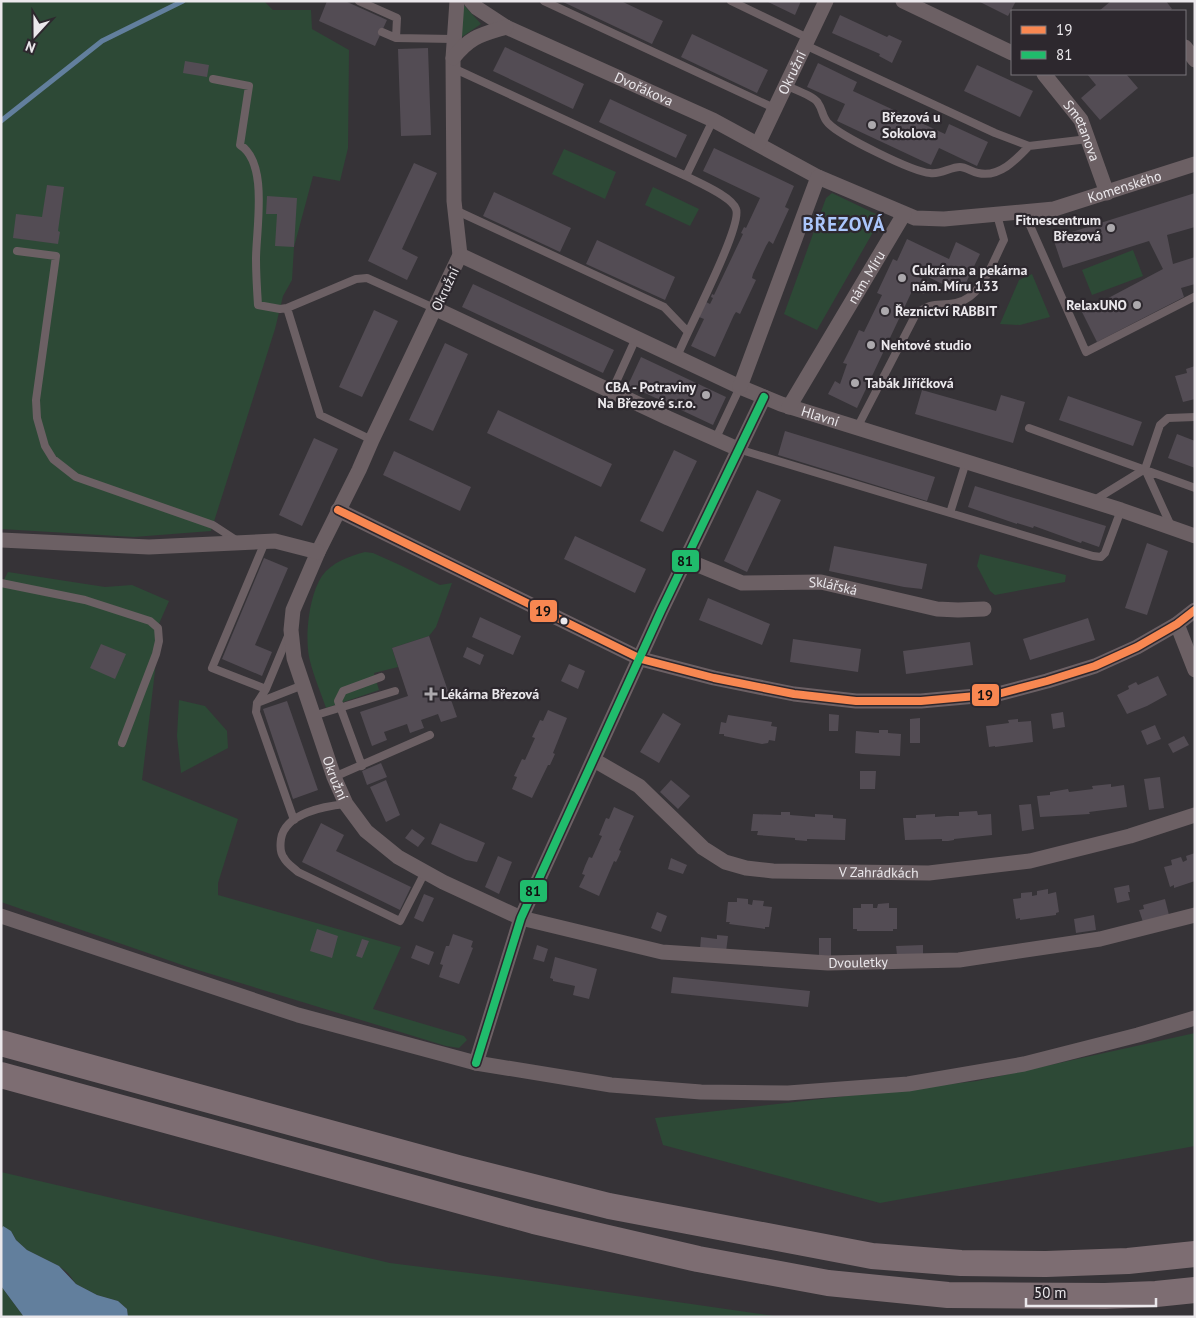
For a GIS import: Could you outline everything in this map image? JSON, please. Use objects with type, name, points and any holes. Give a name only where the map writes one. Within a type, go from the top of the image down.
[{"type":"highway","points":[[1,1043],[458,1168],[609,1206],[863,1254],[961,1263],[1046,1264],[1128,1261],[1191,1253]]},
{"type":"highway","points":[[1,1076],[534,1221],[698,1260],[828,1283],[948,1295],[1105,1296],[1195,1290]]},
{"type":"highway","points":[[1105,1296],[1159,1306],[1195,1305]]},
{"type":"street","name":"Okružní","points":[[758,144],[826,1]]},
{"type":"street","points":[[903,1],[1011,53]]},
{"type":"street","name":"Okružní","points":[[460,2],[453,39],[455,210],[460,255],[436,309],[318,552],[293,610],[291,630],[294,658],[334,777],[346,804],[366,831],[398,858],[521,918]]},
{"type":"street","name":"Dvořákova","points":[[460,2],[477,8],[506,27],[713,120],[818,177]]},
{"type":"street","points":[[453,63],[463,45],[476,36],[506,27]]},
{"type":"street","points":[[1186,49],[1195,60]]},
{"type":"street","name":"Smetanova","points":[[1045,75],[1081,120],[1106,193]]},
{"type":"street","name":"Komenského","points":[[904,214],[915,218],[944,219],[1054,209],[1195,164]]},
{"type":"street","points":[[740,387],[818,177],[904,214]]},
{"type":"street","name":"nám. Míru","points":[[789,407],[904,214]]},
{"type":"street","name":"Hlavní","points":[[460,255],[764,398],[1121,510],[1195,536]]},
{"type":"street","points":[[436,309],[715,440],[738,449]]},
{"type":"street","points":[[476,1063],[521,918],[686,560],[764,398]]},
{"type":"street","points":[[338,510],[641,658],[714,678],[794,694],[856,701],[921,701],[998,694],[1095,666],[1137,647],[1177,624],[1195,610]]},
{"type":"street","points":[[1,540],[149,547],[275,541],[318,552]]},
{"type":"street","name":"Sklářská","points":[[686,560],[742,583],[821,582],[937,609],[984,609]]},
{"type":"street","points":[[1177,624],[1195,670]]},
{"type":"street","name":"V Zahrádkách","points":[[594,760],[639,786],[703,848],[726,862],[746,868],[773,871],[929,873],[1021,862],[1130,836],[1195,815]]},
{"type":"street","name":"Dvouletky","points":[[521,918],[662,952],[828,963],[959,960],[1100,939],[1195,915]]},
{"type":"street","points":[[1,916],[298,1015],[476,1063],[611,1085],[701,1092],[788,1093],[908,1084],[1024,1064],[1138,1035],[1195,1018]]},
{"type":"lane","points":[[359,1],[397,18],[396,38]]},
{"type":"lane","points":[[544,1],[774,108]]},
{"type":"lane","points":[[731,1],[807,41],[995,133],[1029,146],[1088,140]]},
{"type":"lane","points":[[382,32],[396,38],[453,39]]},
{"type":"lane","points":[[453,63],[686,176],[721,195],[737,209],[737,217],[728,247],[687,331],[677,357]]},
{"type":"lane","points":[[213,79],[249,86],[240,145],[253,158],[259,188],[256,261],[258,306],[287,308],[356,279],[367,278],[436,309]]},
{"type":"lane","points":[[785,85],[816,100],[828,123],[837,130],[879,154],[930,174],[960,167],[979,174],[993,172],[1007,167],[1029,146]]},
{"type":"lane","points":[[686,176],[713,120]]},
{"type":"lane","points":[[455,210],[664,307],[687,331]]},
{"type":"lane","points":[[1024,212],[1086,352],[1194,297]]},
{"type":"lane","points":[[857,428],[916,314],[936,304],[954,304],[969,298],[981,285],[1004,240],[997,215]]},
{"type":"lane","points":[[17,250],[56,256],[36,400],[36,418],[44,446],[53,459],[76,477],[213,525],[240,543]]},
{"type":"lane","points":[[287,308],[320,415],[372,440]]},
{"type":"lane","points":[[612,392],[636,338]]},
{"type":"lane","points":[[715,440],[740,387]]},
{"type":"lane","points":[[1092,501],[1145,469],[1160,425],[1168,418],[1195,417]]},
{"type":"lane","points":[[1028,428],[1195,488]]},
{"type":"lane","points":[[738,449],[1094,556],[1101,557],[1105,553],[1121,510]]},
{"type":"lane","points":[[950,513],[966,462]]},
{"type":"lane","points":[[1145,469],[1172,527]]},
{"type":"lane","points":[[265,542],[212,668],[266,688]]},
{"type":"lane","points":[[1,583],[85,600],[150,621],[158,628],[156,654],[122,744]]},
{"type":"lane","points":[[291,630],[266,688],[257,702],[256,712],[294,820]]},
{"type":"lane","points":[[362,766],[338,702],[342,691],[381,677]]},
{"type":"lane","points":[[257,702],[303,685]]},
{"type":"lane","points":[[313,716],[395,691]]},
{"type":"lane","points":[[334,777],[430,736]]},
{"type":"lane","points":[[346,804],[327,805],[294,820],[282,836],[281,852],[284,860],[298,872],[400,921],[425,872]]},
{"type":"green space","points":[[1,1],[264,1],[273,10],[311,10],[312,29],[349,50],[348,148],[340,181],[313,176],[294,247],[292,280],[283,296],[275,329],[211,531],[134,537],[1,529]]},
{"type":"green space","points":[[463,4],[481,24],[459,39]]},
{"type":"green space","points":[[564,149],[616,172],[605,199],[552,174]]},
{"type":"green space","points":[[653,187],[699,209],[690,226],[645,205]]},
{"type":"green space","points":[[832,193],[878,215],[880,220],[817,330],[784,314],[826,198]]},
{"type":"green space","points":[[1133,250],[1143,276],[1092,295],[1082,270]]},
{"type":"green space","points":[[1032,274],[1050,317],[1020,325],[1000,324],[1019,280]]},
{"type":"green space","points":[[365,552],[373,553],[440,585],[452,583],[436,627],[429,636],[392,648],[398,667],[374,673],[379,690],[326,708],[313,673],[308,652],[311,605],[318,584],[326,571],[342,560]]},
{"type":"green space","points":[[980,554],[1066,575],[1065,582],[995,595],[990,591],[977,566]]},
{"type":"green space","points":[[8,572],[105,587],[132,585],[169,601],[158,626],[155,671],[142,780],[238,819],[218,883],[218,895],[401,947],[373,1009],[464,1036],[467,1040],[459,1048],[446,1046],[188,967],[1,902],[1,585]]},
{"type":"green space","points":[[179,700],[205,706],[227,731],[228,748],[181,773],[177,736]]},
{"type":"green space","points":[[1195,1033],[1195,1146],[880,1203],[663,1145],[655,1118],[977,1081]]},
{"type":"green space","points":[[1,1172],[390,1263],[525,1280],[781,1317],[128,1317],[127,1309],[118,1301],[97,1295],[76,1284],[68,1273],[59,1266],[27,1250],[16,1240],[11,1231],[1,1230]]},
{"type":"green space","points":[[1,1286],[24,1317],[1,1317]]},
{"type":"water","points":[[3,1226],[11,1231],[16,1240],[27,1250],[59,1266],[76,1284],[97,1295],[118,1301],[127,1309],[128,1317],[24,1317],[1,1286],[1,1230]]},
{"type":"building","points":[[327,1],[345,1],[387,20],[375,46],[319,21]]},
{"type":"building","points":[[561,1],[621,1],[663,21],[652,44]]},
{"type":"building","points":[[766,1],[801,1],[795,15]]},
{"type":"building","points":[[978,1],[1016,1],[1008,16]]},
{"type":"building","points":[[1111,1],[1166,1],[1172,9],[1170,10],[1100,10]]},
{"type":"building","points":[[840,15],[887,37],[889,35],[902,41],[892,63],[879,56],[880,54],[832,33]]},
{"type":"building","points":[[692,34],[768,70],[757,93],[681,57]]},
{"type":"building","points":[[505,47],[584,84],[573,109],[493,71]]},
{"type":"building","points":[[428,48],[431,135],[401,136],[398,49]]},
{"type":"building","points":[[185,61],[209,65],[207,77],[183,73]]},
{"type":"building","points":[[818,63],[857,82],[853,91],[945,134],[949,124],[988,142],[977,166],[939,148],[931,165],[837,121],[845,104],[807,87]]},
{"type":"building","points":[[977,65],[1033,91],[1020,117],[964,91]]},
{"type":"building","points":[[1088,75],[1127,75],[1138,88],[1100,120],[1081,98],[1096,85]]},
{"type":"building","points":[[610,99],[687,135],[676,158],[599,122]]},
{"type":"building","points":[[714,148],[794,186],[785,207],[789,209],[773,244],[769,241],[766,246],[753,274],[752,278],[756,280],[740,314],[736,312],[734,315],[715,357],[691,346],[704,319],[699,317],[706,302],[710,304],[713,298],[711,297],[712,294],[714,295],[743,234],[741,233],[744,227],[746,228],[760,198],[703,171]]},
{"type":"building","points":[[414,163],[437,173],[402,249],[418,257],[407,280],[368,261]]},
{"type":"building","points":[[47,185],[64,187],[58,244],[13,238],[16,214],[42,217]]},
{"type":"building","points":[[494,192],[571,228],[560,252],[483,216]]},
{"type":"building","points":[[1195,193],[1195,227],[1167,235],[1173,264],[1195,257],[1195,284],[1181,288],[1184,297],[1097,342],[1082,312],[1163,269],[1149,241],[1063,268],[1053,238]]},
{"type":"building","points":[[267,196],[297,198],[294,247],[275,246],[277,214],[266,214]]},
{"type":"building","points":[[907,239],[949,259],[956,242],[980,254],[961,293],[920,273],[918,277],[930,282],[924,294],[913,289],[857,408],[828,394],[835,381],[840,384],[847,364],[843,363],[859,330],[864,332],[882,295],[877,293],[893,259],[897,261]]},
{"type":"building","points":[[597,240],[675,277],[665,300],[586,264]]},
{"type":"building","points":[[473,284],[614,350],[603,373],[462,307]]},
{"type":"building","points":[[374,310],[398,321],[362,397],[339,387]]},
{"type":"building","points":[[445,343],[468,354],[433,431],[409,420]]},
{"type":"building","points":[[641,357],[726,397],[713,425],[628,385]]},
{"type":"building","points":[[1195,366],[1195,399],[1183,402],[1175,376],[1187,373],[1186,369]]},
{"type":"building","points":[[922,390],[996,411],[1001,395],[1025,402],[1013,443],[915,414]]},
{"type":"building","points":[[1068,396],[1142,422],[1133,446],[1059,420]]},
{"type":"building","points":[[498,410],[612,464],[601,487],[487,433]]},
{"type":"building","points":[[785,431],[935,477],[927,501],[778,455]]},
{"type":"building","points":[[1177,434],[1195,441],[1195,468],[1168,458]]},
{"type":"building","points":[[314,438],[338,449],[302,526],[279,515]]},
{"type":"building","points":[[674,450],[697,461],[663,532],[640,521]]},
{"type":"building","points":[[394,451],[471,487],[460,511],[383,475]]},
{"type":"building","points":[[975,486],[1106,526],[1099,547],[1082,541],[1081,543],[1034,526],[1033,528],[1017,524],[968,507]]},
{"type":"building","points":[[757,490],[781,500],[747,572],[724,561]]},
{"type":"building","points":[[575,536],[646,569],[635,593],[564,559]]},
{"type":"building","points":[[1147,543],[1168,551],[1147,615],[1125,608]]},
{"type":"building","points":[[834,546],[927,564],[922,589],[829,571]]},
{"type":"building","points":[[264,558],[288,568],[255,645],[272,652],[262,676],[222,659]]},
{"type":"building","points":[[708,598],[770,624],[762,645],[699,620]]},
{"type":"building","points":[[480,617],[521,636],[513,655],[472,637]]},
{"type":"building","points":[[1088,618],[1095,640],[1030,660],[1023,639]]},
{"type":"building","points":[[429,636],[457,717],[441,722],[438,714],[421,720],[424,728],[410,733],[407,724],[384,732],[387,740],[372,746],[360,712],[408,696],[392,648]]},
{"type":"building","points":[[793,639],[861,649],[858,672],[790,662]]},
{"type":"building","points":[[970,642],[973,665],[906,674],[903,651]]},
{"type":"building","points":[[101,644],[126,654],[115,679],[90,668]]},
{"type":"building","points":[[467,647],[484,655],[480,665],[463,657]]},
{"type":"building","points":[[569,664],[585,671],[578,689],[561,681]]},
{"type":"building","points":[[1158,676],[1167,695],[1127,714],[1117,695],[1129,689],[1128,686],[1136,682],[1138,685]]},
{"type":"building","points":[[287,701],[318,790],[293,799],[263,709]]},
{"type":"building","points":[[548,710],[567,718],[553,753],[555,754],[532,798],[512,789],[517,777],[514,776],[522,759],[525,760],[535,738],[532,737],[540,720],[543,721]]},
{"type":"building","points":[[1063,712],[1065,727],[1053,729],[1051,714]]},
{"type":"building","points":[[663,713],[681,724],[659,763],[640,752]]},
{"type":"building","points":[[829,714],[839,715],[838,731],[829,731]]},
{"type":"building","points":[[728,715],[772,722],[771,726],[777,727],[775,741],[769,740],[768,743],[762,744],[719,734],[721,722],[726,723]]},
{"type":"building","points":[[920,718],[920,743],[910,743],[910,719]]},
{"type":"building","points":[[1018,719],[1018,722],[1031,721],[1033,742],[989,747],[986,726],[1009,723],[1008,720]]},
{"type":"building","points":[[1155,725],[1161,739],[1147,745],[1141,731]]},
{"type":"building","points":[[879,730],[888,730],[888,733],[901,734],[900,756],[855,753],[856,731],[879,733]]},
{"type":"building","points":[[1184,736],[1189,745],[1173,753],[1168,744]]},
{"type":"building","points":[[381,763],[387,777],[367,785],[362,771]]},
{"type":"building","points":[[860,771],[876,771],[875,789],[860,789]]},
{"type":"building","points":[[1160,777],[1164,808],[1149,810],[1144,779]]},
{"type":"building","points":[[386,780],[400,815],[386,822],[370,787]]},
{"type":"building","points":[[671,780],[690,796],[678,809],[660,792]]},
{"type":"building","points":[[1111,784],[1111,787],[1124,785],[1127,807],[1089,812],[1090,814],[1040,817],[1037,796],[1050,795],[1050,792],[1068,789],[1069,792],[1093,789],[1092,786]]},
{"type":"building","points":[[1031,804],[1034,829],[1022,831],[1019,805]]},
{"type":"building","points":[[614,807],[634,816],[619,850],[621,851],[619,856],[616,862],[614,861],[599,896],[579,887],[585,875],[582,874],[589,857],[592,858],[602,836],[599,835],[606,818],[609,819]]},
{"type":"building","points":[[977,811],[978,815],[991,814],[992,835],[948,841],[942,841],[942,839],[905,840],[903,818],[916,818],[916,815],[935,814],[935,817],[959,816],[959,812]]},
{"type":"building","points":[[781,812],[790,812],[790,815],[815,817],[815,814],[833,815],[833,818],[846,819],[845,840],[795,840],[795,838],[757,835],[758,831],[751,831],[753,814],[781,815]]},
{"type":"building","points":[[321,823],[344,835],[336,851],[411,887],[400,910],[302,862]]},
{"type":"building","points":[[440,823],[485,843],[477,862],[466,860],[431,844]]},
{"type":"building","points":[[412,829],[425,838],[418,847],[405,838]]},
{"type":"building","points":[[1195,853],[1195,881],[1174,888],[1174,885],[1170,887],[1164,867],[1172,865],[1171,860],[1181,857],[1183,862],[1187,860],[1186,856]]},
{"type":"building","points":[[498,856],[512,862],[499,894],[485,887]]},
{"type":"building","points":[[671,858],[687,865],[683,874],[668,869]]},
{"type":"building","points":[[1129,885],[1130,900],[1117,903],[1114,888]]},
{"type":"building","points":[[1048,889],[1048,894],[1056,892],[1059,912],[1056,915],[1016,919],[1013,899],[1021,898],[1021,893],[1032,892],[1032,896],[1037,895],[1037,891]]},
{"type":"building","points":[[424,894],[434,898],[423,922],[414,918]]},
{"type":"building","points":[[737,898],[748,899],[748,904],[752,905],[753,900],[764,901],[763,906],[772,907],[769,927],[765,927],[765,929],[726,922],[728,902],[737,902]]},
{"type":"building","points":[[1165,899],[1169,915],[1143,922],[1139,910],[1144,909],[1143,905]]},
{"type":"building","points":[[889,903],[889,908],[897,908],[897,929],[893,929],[893,931],[857,931],[857,929],[853,929],[853,908],[861,908],[861,904],[873,904],[873,908],[877,908],[878,904]]},
{"type":"building","points":[[657,912],[667,916],[661,932],[651,928]]},
{"type":"building","points":[[1094,915],[1096,930],[1076,933],[1074,919]]},
{"type":"building","points":[[317,929],[338,936],[332,958],[310,951]]},
{"type":"building","points":[[453,934],[473,941],[471,947],[473,948],[459,984],[439,977],[443,965],[440,964],[446,946],[449,946]]},
{"type":"building","points":[[717,935],[728,936],[726,952],[700,949],[701,937],[717,939]]},
{"type":"building","points":[[819,938],[831,938],[831,956],[819,956]]},
{"type":"building","points":[[362,939],[369,941],[362,958],[356,956]]},
{"type":"building","points":[[416,945],[434,952],[429,965],[411,958]]},
{"type":"building","points":[[537,945],[548,949],[544,962],[533,959]]},
{"type":"building","points":[[923,945],[923,954],[897,955],[896,946]]},
{"type":"building","points":[[555,957],[597,969],[589,999],[573,995],[575,986],[553,981],[550,978]]},
{"type":"building","points":[[673,977],[810,991],[808,1007],[671,993]]},
{"type":"waterway","points":[[1,121],[102,41],[183,1]]},
{"type":"transit line","name":"81","points":[[476,1063],[521,918],[661,611],[764,397]]},
{"type":"transit line","name":"19","points":[[338,510],[641,659],[714,678],[794,694],[856,701],[921,701],[998,694],[1095,666],[1137,647],[1177,624],[1195,610]]},
{"type":"place","name":"Březová u Sokolova","points":[[872,125]]},
{"type":"place","name":"Fitnescentrum Březová","points":[[1111,228]]},
{"type":"place","name":"Cukrárna a pekárna nám. Míru 133","points":[[902,278]]},
{"type":"place","name":"RelaxUNO","points":[[1137,305]]},
{"type":"place","name":"Řeznictví RABBIT","points":[[885,311]]},
{"type":"place","name":"Nehtové studio","points":[[871,345]]},
{"type":"place","name":"Tabák Jiříčková","points":[[855,383]]},
{"type":"place","name":"CBA - Potraviny Na Březové s.r.o.","points":[[706,395]]},
{"type":"place","name":"Lékárna Březová","points":[[431,694]]},
{"type":"district","name":"BŘEZOVÁ","points":[[844,224]]}]
